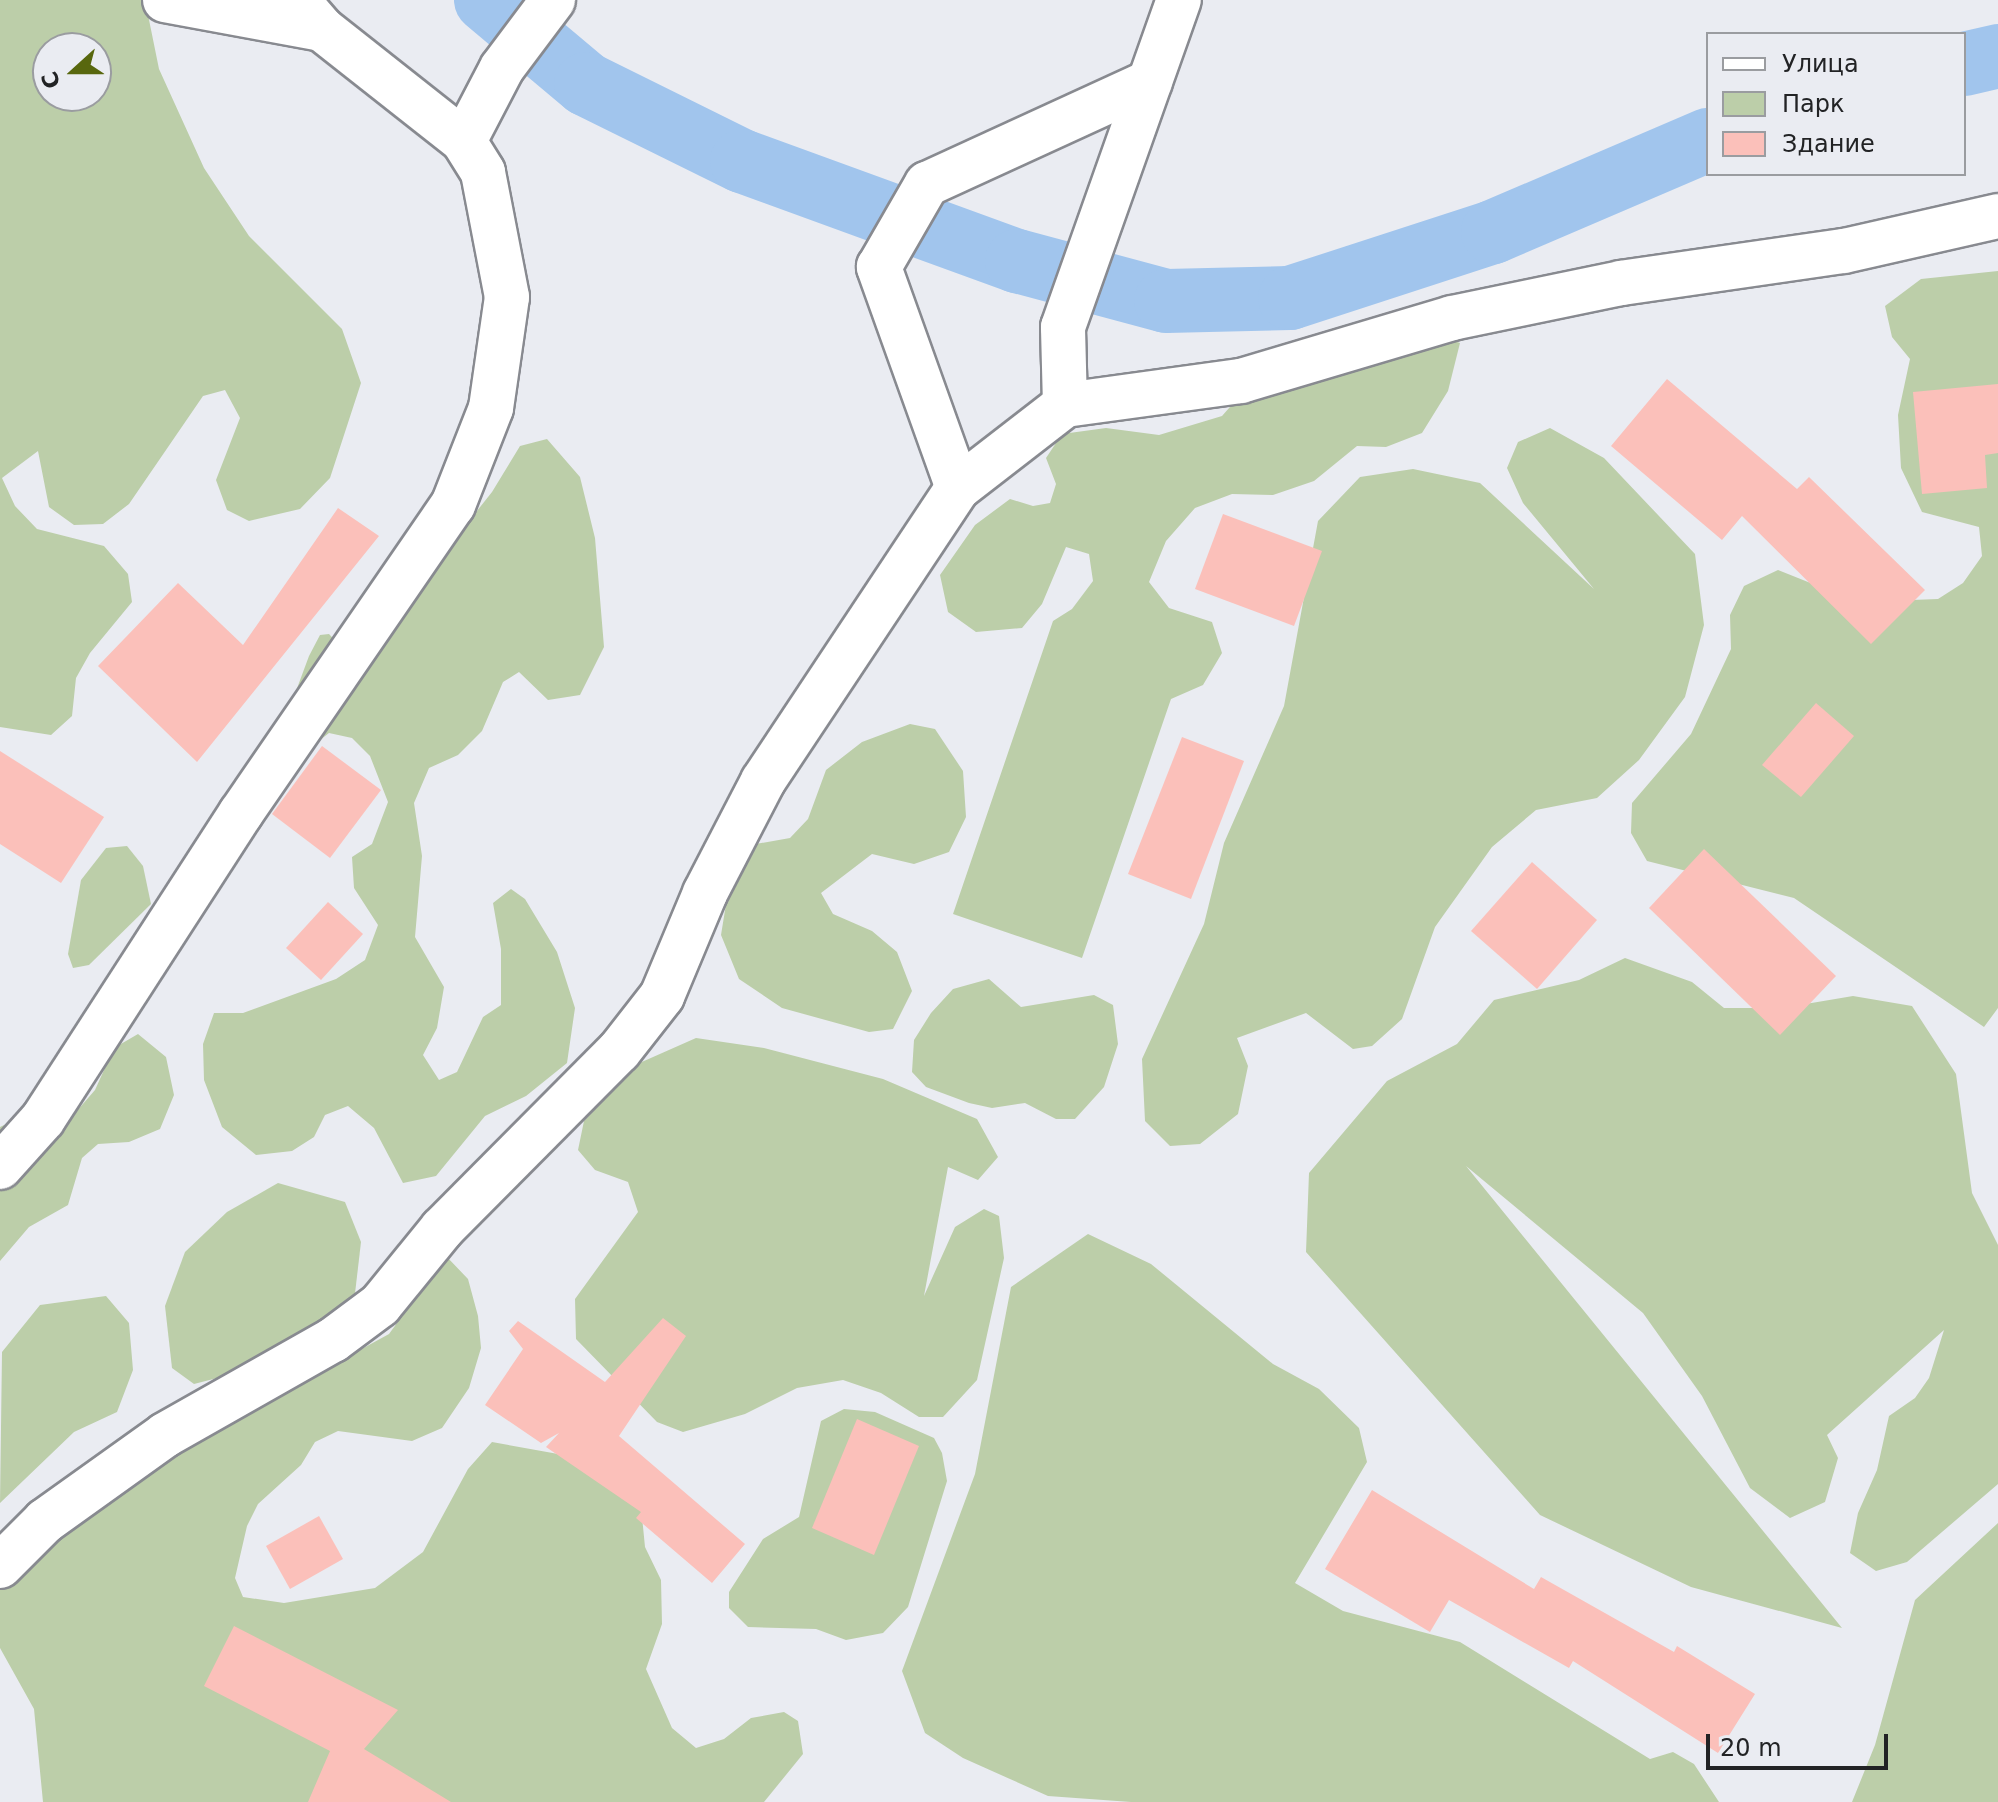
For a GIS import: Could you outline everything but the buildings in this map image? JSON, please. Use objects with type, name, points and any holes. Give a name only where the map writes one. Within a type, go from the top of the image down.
[{"type":"street","points":[[0,1167],[43,1119],[241,813],[453,505],[491,408],[507,297],[483,172],[464,141],[310,15],[165,0]]},
{"type":"street","points":[[1065,405],[1063,327],[1091,233],[1179,0]]},
{"type":"street","points":[[464,141],[502,68],[548,6]]},
{"type":"street","points":[[958,488],[879,267],[927,184],[1150,82]]},
{"type":"street","points":[[0,1566],[45,1521],[165,1435],[333,1340],[380,1305],[442,1229],[619,1051],[662,996],[763,781],[958,488],[1065,405],[1241,381],[1452,318],[1651,278],[1857,249],[1998,216]]},
{"type":"green space","points":[[0,0],[145,0],[159,69],[204,168],[249,236],[342,329],[361,383],[330,478],[300,509],[249,521],[227,510],[216,480],[240,418],[225,390],[203,396],[129,504],[103,524],[74,525],[49,507],[38,451],[2,478],[15,506],[37,529],[104,546],[128,574],[132,602],[90,653],[76,678],[72,716],[51,735],[0,727]]},
{"type":"green space","points":[[1998,271],[1998,1008],[1984,1027],[1794,898],[1647,861],[1631,833],[1632,803],[1691,734],[1731,649],[1730,615],[1744,586],[1778,570],[1858,602],[1938,599],[1963,583],[1982,556],[1979,527],[1922,512],[1901,468],[1898,415],[1910,359],[1892,337],[1885,306],[1921,279]]},
{"type":"green space","points":[[1436,334],[1460,343],[1448,391],[1422,433],[1386,447],[1357,446],[1314,481],[1273,495],[1232,494],[1195,508],[1166,541],[1149,582],[1169,608],[1212,622],[1222,653],[1203,685],[1171,699],[1082,958],[953,914],[1053,621],[1072,609],[1093,581],[1089,554],[1066,547],[1042,604],[1022,628],[976,632],[948,612],[940,575],[975,525],[1010,499],[1033,506],[1050,503],[1056,484],[1046,458],[1062,434],[1106,428],[1159,435],[1222,416],[1244,391]]},
{"type":"green space","points":[[1550,428],[1604,458],[1695,554],[1704,625],[1685,697],[1639,760],[1597,798],[1536,810],[1492,847],[1435,927],[1402,1019],[1372,1046],[1353,1049],[1306,1013],[1237,1038],[1248,1066],[1238,1114],[1200,1144],[1170,1146],[1145,1121],[1142,1059],[1204,924],[1224,843],[1284,706],[1318,521],[1360,477],[1413,469],[1480,483],[1594,589],[1523,503],[1507,468],[1518,442]]},
{"type":"green space","points":[[547,439],[580,477],[595,538],[604,647],[580,695],[548,700],[519,672],[503,682],[482,731],[458,755],[429,768],[414,803],[422,856],[415,937],[444,987],[437,1028],[423,1055],[439,1080],[457,1072],[483,1017],[501,1005],[501,949],[493,903],[511,889],[525,899],[557,952],[575,1008],[567,1063],[526,1096],[485,1116],[436,1176],[403,1183],[374,1128],[348,1106],[325,1115],[314,1137],[292,1151],[256,1155],[222,1127],[204,1080],[203,1044],[214,1013],[243,1013],[336,979],[365,960],[378,925],[354,888],[352,857],[372,844],[388,802],[370,756],[352,738],[329,733],[311,747],[296,744],[296,691],[309,656],[320,635],[329,634],[348,654],[385,627],[492,492],[520,446]]},
{"type":"green space","points":[[910,724],[935,729],[963,771],[966,817],[949,852],[914,864],[872,854],[821,893],[833,914],[872,931],[897,952],[912,991],[893,1029],[869,1032],[782,1008],[739,979],[721,935],[733,861],[750,845],[790,838],[808,819],[826,770],[862,742]]},
{"type":"green space","points":[[127,846],[143,866],[151,904],[89,965],[73,968],[68,954],[81,880],[106,848]]},
{"type":"green space","points":[[1625,958],[1692,982],[1724,1008],[1782,1008],[1853,996],[1912,1006],[1956,1074],[1972,1193],[1998,1245],[1998,1484],[1907,1562],[1876,1571],[1850,1553],[1858,1513],[1877,1470],[1889,1416],[1915,1398],[1929,1378],[1944,1330],[1827,1435],[1838,1458],[1825,1502],[1790,1518],[1750,1488],[1702,1396],[1643,1313],[1466,1166],[1842,1628],[1691,1587],[1540,1515],[1306,1252],[1309,1173],[1387,1081],[1457,1044],[1494,1000],[1579,980]]},
{"type":"green space","points":[[989,979],[1021,1007],[1094,995],[1113,1005],[1118,1044],[1104,1087],[1075,1119],[1056,1119],[1025,1103],[992,1108],[969,1103],[926,1087],[912,1072],[914,1040],[931,1013],[953,989]]},
{"type":"green space","points":[[138,1034],[166,1057],[174,1095],[160,1129],[129,1142],[98,1144],[82,1158],[68,1205],[29,1227],[0,1261],[0,1127],[25,1115],[76,1112],[95,1090],[114,1048]]},
{"type":"green space","points":[[696,1038],[764,1048],[883,1079],[977,1119],[998,1157],[978,1180],[948,1167],[924,1296],[955,1227],[984,1209],[999,1216],[1004,1258],[977,1380],[943,1417],[919,1417],[881,1393],[843,1380],[797,1388],[745,1414],[683,1432],[657,1422],[576,1339],[575,1299],[638,1212],[628,1182],[595,1170],[578,1150],[584,1121],[635,1065]]},
{"type":"green space","points":[[278,1183],[345,1202],[361,1242],[354,1302],[279,1362],[194,1384],[172,1368],[165,1306],[185,1252],[227,1212]]},
{"type":"green space","points":[[1088,1234],[1151,1264],[1273,1364],[1319,1389],[1359,1428],[1367,1462],[1295,1583],[1343,1611],[1460,1642],[1650,1759],[1673,1752],[1694,1764],[1719,1802],[1131,1802],[1048,1796],[963,1758],[925,1733],[902,1671],[975,1474],[1011,1287]]},
{"type":"green space","points":[[446,1256],[468,1279],[478,1316],[481,1348],[469,1388],[442,1428],[412,1441],[338,1431],[315,1442],[301,1465],[258,1504],[247,1526],[235,1578],[243,1597],[284,1603],[375,1588],[423,1552],[468,1469],[492,1442],[625,1466],[639,1486],[645,1547],[661,1580],[662,1624],[646,1669],[672,1728],[696,1748],[724,1739],[751,1718],[784,1712],[798,1721],[803,1754],[764,1802],[43,1802],[34,1709],[0,1648],[0,1589],[24,1552],[191,1441],[235,1423],[281,1382],[319,1360],[358,1351],[389,1334]]},
{"type":"green space","points":[[106,1296],[129,1323],[133,1370],[117,1412],[74,1432],[0,1503],[2,1352],[40,1305]]},
{"type":"green space","points":[[844,1409],[875,1412],[934,1438],[942,1453],[947,1481],[908,1607],[883,1633],[846,1640],[816,1629],[748,1627],[729,1608],[729,1592],[763,1539],[799,1517],[821,1421]]},
{"type":"green space","points":[[1998,1523],[1998,1802],[1852,1802],[1875,1745],[1915,1600]]},
{"type":"waterway","points":[[486,0],[586,84],[742,161],[1017,261],[1166,301],[1290,298],[1493,232],[1706,141]]},
{"type":"waterway","points":[[1966,64],[1998,56]]}]
